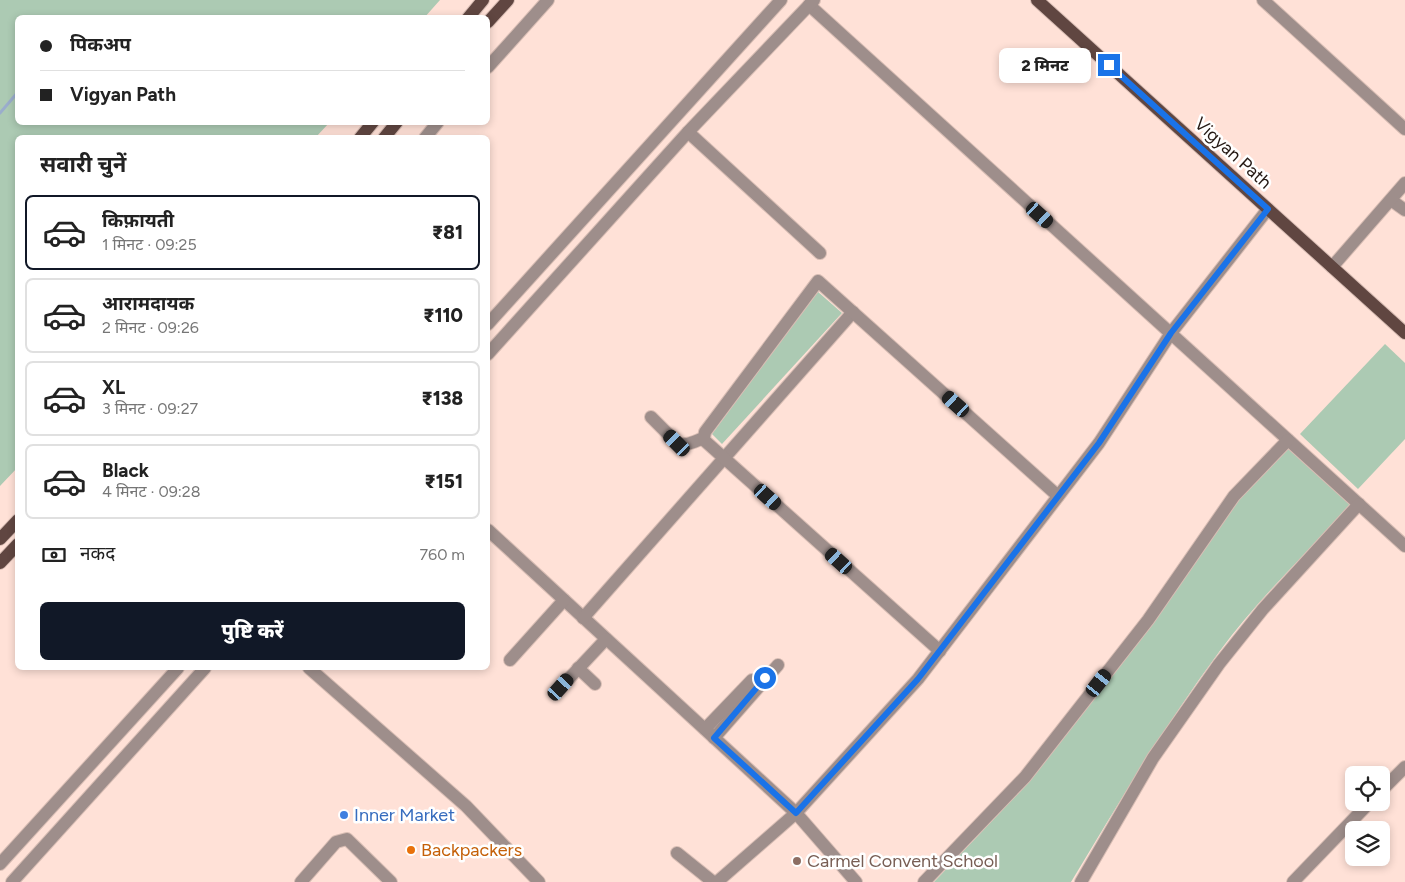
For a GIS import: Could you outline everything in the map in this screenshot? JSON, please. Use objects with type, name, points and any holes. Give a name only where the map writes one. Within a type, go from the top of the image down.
[{"type":"main road","points":[[470,15],[483,0]]},
{"type":"main road","points":[[490,20],[508,0]]},
{"type":"main road","name":"Vigyan Path","points":[[1037,0],[1405,333]]},
{"type":"main road","points":[[362,135],[371,125]]},
{"type":"main road","points":[[386,135],[395,125]]},
{"type":"main road","points":[[1,535],[15,523]]},
{"type":"main road","points":[[0,563],[15,547]]},
{"type":"street","points":[[490,66],[548,0]]},
{"type":"street","points":[[490,322],[781,0]]},
{"type":"street","points":[[1263,0],[1405,129]]},
{"type":"street","points":[[490,352],[688,132],[811,3],[1405,546]]},
{"type":"street","points":[[427,135],[436,125]]},
{"type":"street","points":[[688,132],[820,253]]},
{"type":"street","points":[[1332,267],[1405,184]]},
{"type":"street","points":[[1391,200],[1405,210]]},
{"type":"street","points":[[717,882],[796,813],[918,679],[1099,443],[1171,333],[1268,209]]},
{"type":"street","points":[[940,651],[705,441],[704,438],[705,432],[818,281],[1058,496]]},
{"type":"street","points":[[583,618],[853,312]]},
{"type":"street","points":[[651,417],[677,443],[686,445],[704,438]]},
{"type":"street","points":[[924,882],[1025,777],[1148,620],[1234,496],[1288,440]]},
{"type":"street","points":[[1081,882],[1153,758],[1219,664],[1263,609],[1359,504]]},
{"type":"street","points":[[490,532],[796,813],[856,882]]},
{"type":"street","points":[[1,535],[15,544]]},
{"type":"street","points":[[510,660],[564,600]]},
{"type":"street","points":[[602,635],[578,668],[558,685],[602,635]]},
{"type":"street","points":[[709,733],[778,664]]},
{"type":"street","points":[[578,668],[595,684]]},
{"type":"street","points":[[0,864],[176,670]]},
{"type":"street","points":[[12,882],[203,670]]},
{"type":"street","points":[[311,670],[466,806],[539,882]]},
{"type":"street","points":[[709,733],[752,680]]},
{"type":"street","points":[[1390,782],[1405,767]]},
{"type":"street","points":[[1293,882],[1361,811]]},
{"type":"street","points":[[301,882],[336,842],[346,840],[391,882]]},
{"type":"street","points":[[677,853],[713,882]]},
{"type":"green space","points":[[0,0],[440,0],[427,15],[15,15],[15,125],[327,125],[318,135],[15,135],[15,470],[0,486]]},
{"type":"green space","points":[[817,291],[842,313],[722,444],[712,434]]},
{"type":"green space","points":[[1385,344],[1405,363],[1405,439],[1358,489],[1300,434]]},
{"type":"green space","points":[[1288,448],[1352,505],[1266,595],[1219,652],[1161,736],[1071,882],[934,882],[1028,783],[1238,500]]},
{"type":"waterway","points":[[0,113],[15,96]]},
{"type":"place","name":"Inner Market","points":[[344,815]]},
{"type":"place","name":"Backpackers","points":[[411,850]]},
{"type":"place","name":"Carmel Convent School","points":[[797,861]]},
{"type":"route","points":[[765,678],[714,738],[796,813],[918,679],[1099,443],[1171,333],[1268,209],[1109,65]]}]
